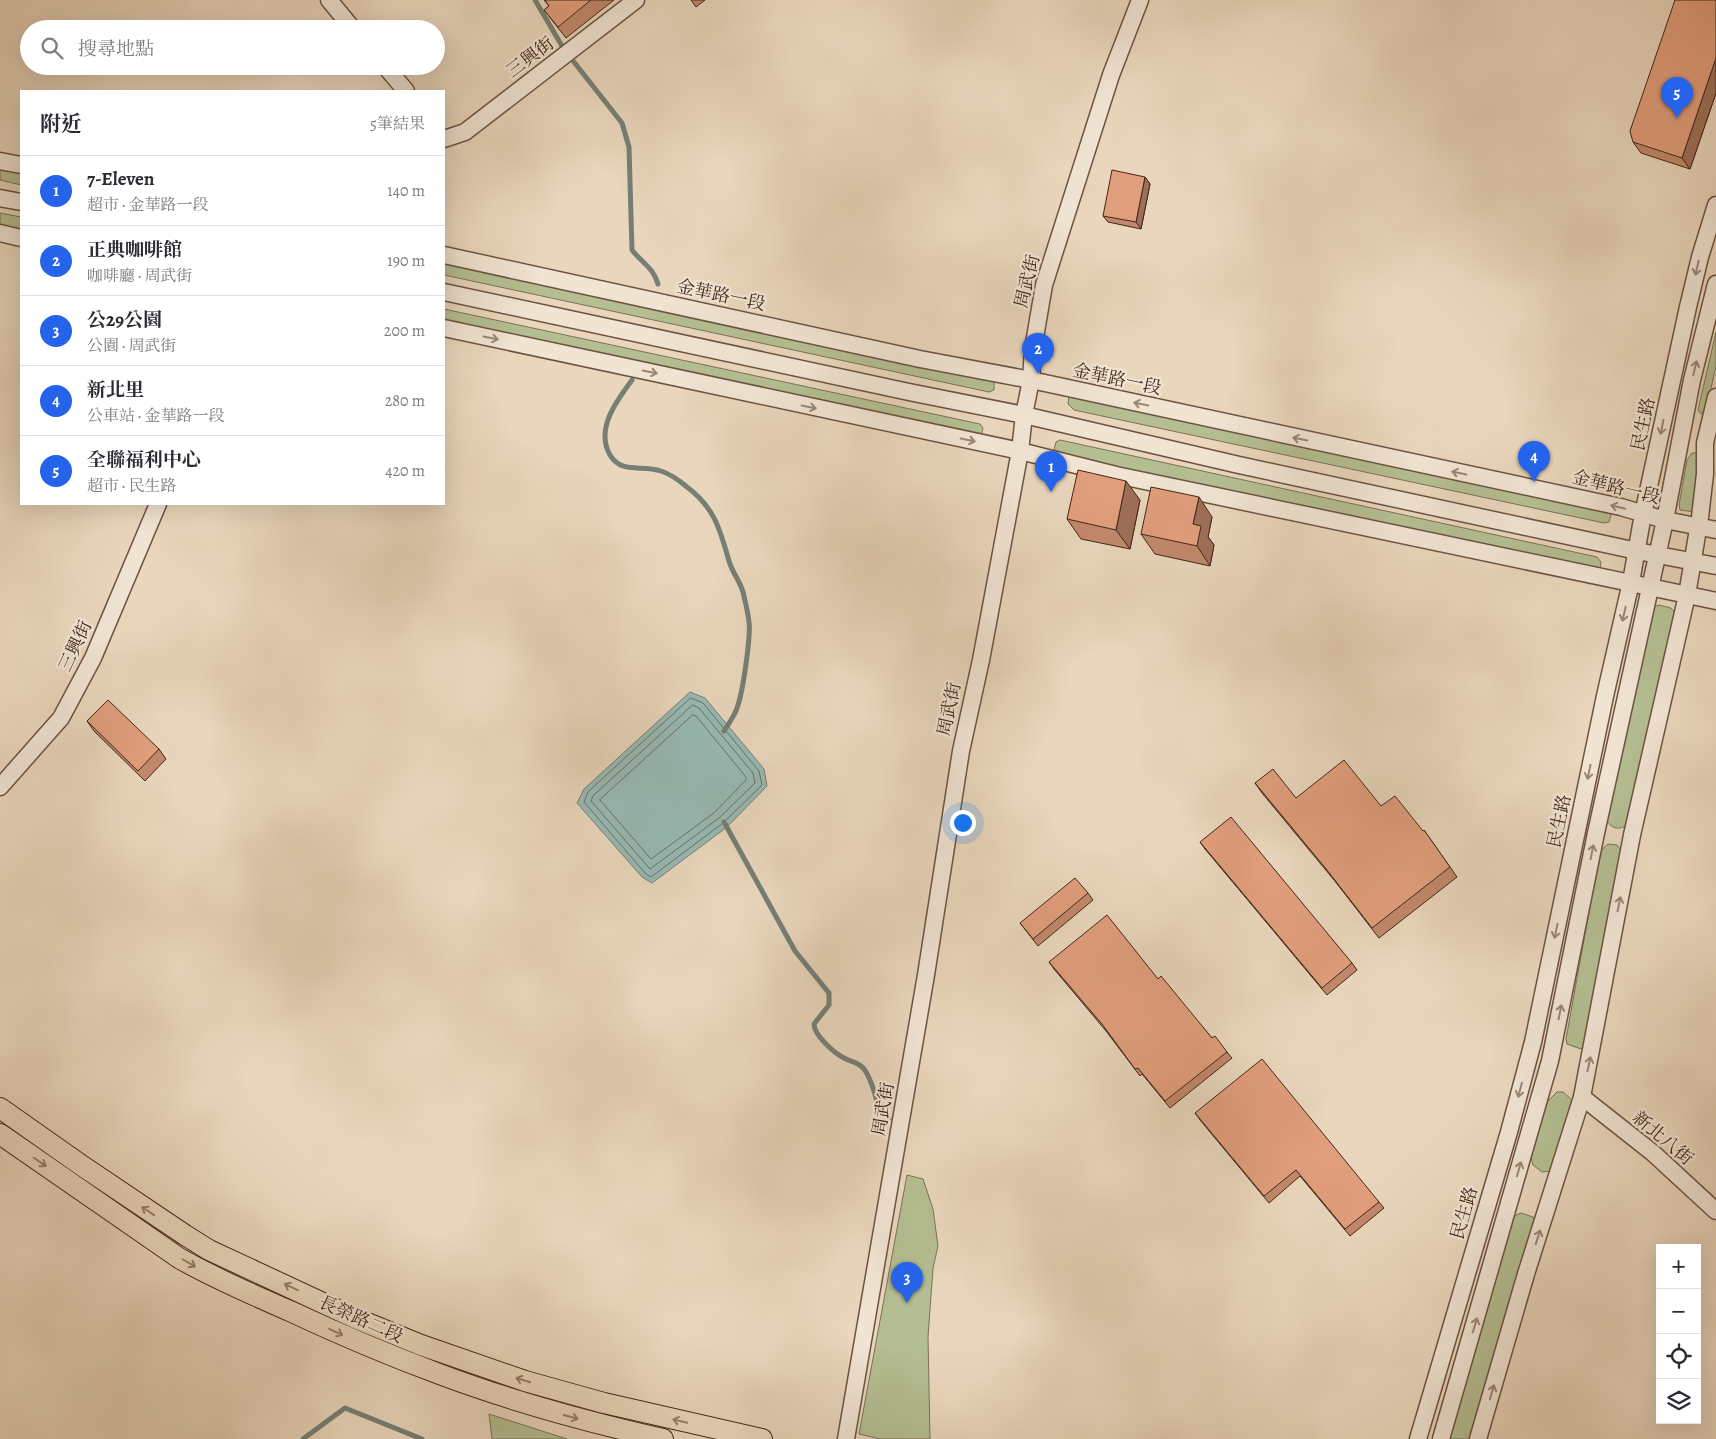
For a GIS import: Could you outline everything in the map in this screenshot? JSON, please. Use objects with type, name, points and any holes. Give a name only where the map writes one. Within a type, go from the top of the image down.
[{"type":"main road","name":"長榮路二段","points":[[0,1108],[89,1171],[209,1250],[356,1318],[421,1345],[524,1381],[604,1403],[762,1439]]},
{"type":"main road","name":"長榮路二段","points":[[0,1134],[179,1258],[202,1271],[351,1339],[442,1376],[559,1413],[663,1439]]},
{"type":"street","points":[[329,0],[346,20]]},
{"type":"street","name":"三興街","points":[[445,138],[465,132],[636,0]]},
{"type":"street","name":"周武街","points":[[846,1439],[926,975],[961,752],[981,660],[1020,451],[1024,414],[1031,380],[1033,349],[1044,285],[1111,75],[1140,0]]},
{"type":"street","points":[[393,75],[405,90]]},
{"type":"street","points":[[0,161],[20,166]]},
{"type":"street","points":[[0,198],[20,202]]},
{"type":"street","name":"民生路","points":[[1418,1439],[1509,1132],[1533,1042],[1688,307],[1700,257],[1716,205]]},
{"type":"street","points":[[0,233],[20,238]]},
{"type":"street","name":"金華路一段","points":[[445,255],[920,359],[1031,380],[1621,507],[1664,520],[1716,530]]},
{"type":"street","points":[[1441,1439],[1550,1061],[1692,380],[1716,284]]},
{"type":"street","points":[[445,292],[909,392],[1024,414],[1239,465],[1637,551],[1716,566]]},
{"type":"street","points":[[445,328],[1020,451],[1126,477],[1716,601]]},
{"type":"street","points":[[1478,1439],[1526,1274],[1582,1097],[1632,835],[1687,595],[1699,526],[1705,474],[1705,443],[1716,397]]},
{"type":"street","name":"三興街","points":[[0,787],[61,718],[93,658],[158,505]]},
{"type":"street","name":"新北八街","points":[[1582,1097],[1653,1153],[1716,1211]]},
{"type":"green space","points":[[0,165],[20,169],[20,185],[0,180]]},
{"type":"green space","points":[[0,213],[20,217],[20,233],[0,229]]},
{"type":"green space","points":[[445,263],[994,381],[994,390],[989,392],[445,275]]},
{"type":"green space","points":[[445,309],[980,424],[983,428],[981,436],[445,322]]},
{"type":"green space","points":[[1716,332],[1716,366],[1706,411],[1701,414],[1698,410]]},
{"type":"green space","points":[[1069,396],[1612,512],[1609,522],[1604,523],[1074,410],[1068,404]]},
{"type":"green space","points":[[1060,440],[1597,557],[1601,562],[1600,569],[1058,455],[1054,450],[1056,442]]},
{"type":"green space","points":[[1692,453],[1699,455],[1694,512],[1680,510],[1679,505],[1687,460]]},
{"type":"green space","points":[[1659,605],[1671,608],[1675,612],[1629,824],[1617,828],[1611,826],[1606,820],[1651,610]]},
{"type":"green space","points":[[1608,844],[1617,845],[1624,854],[1585,1046],[1581,1049],[1567,1044],[1566,1039],[1600,851]]},
{"type":"green space","points":[[1557,1092],[1563,1092],[1573,1101],[1552,1171],[1542,1172],[1533,1165],[1531,1157],[1547,1102]]},
{"type":"green space","points":[[907,1175],[923,1179],[933,1209],[938,1246],[933,1268],[928,1337],[930,1439],[880,1439],[859,1434]]},
{"type":"green space","points":[[1521,1213],[1533,1217],[1536,1223],[1474,1439],[1447,1439],[1511,1222],[1514,1216]]},
{"type":"green space","points":[[489,1414],[567,1439],[492,1439]]},
{"type":"water","points":[[690,692],[705,698],[764,769],[767,786],[727,827],[652,883],[642,877],[577,803],[584,789]]},
{"type":"building","points":[[545,0],[591,0],[558,27],[544,10],[549,6]]},
{"type":"building","points":[[1675,0],[1716,0],[1716,58],[1682,158],[1633,142],[1630,131]]},
{"type":"building","points":[[1112,170],[1145,177],[1136,222],[1103,216]]},
{"type":"building","points":[[1078,470],[1126,481],[1116,530],[1067,519]]},
{"type":"building","points":[[1151,487],[1199,497],[1193,524],[1201,526],[1197,546],[1141,534]]},
{"type":"building","points":[[108,700],[159,749],[138,771],[87,721]]},
{"type":"building","points":[[1344,760],[1381,806],[1395,796],[1424,830],[1450,867],[1372,928],[1255,783],[1273,769],[1296,798]]},
{"type":"building","points":[[1231,817],[1352,963],[1322,988],[1200,842]]},
{"type":"building","points":[[1075,878],[1088,893],[1033,939],[1020,923]]},
{"type":"building","points":[[1107,915],[1158,979],[1161,976],[1212,1038],[1215,1036],[1227,1052],[1165,1101],[1138,1068],[1135,1069],[1102,1024],[1049,962]]},
{"type":"building","points":[[1262,1059],[1379,1202],[1345,1229],[1296,1170],[1264,1196],[1195,1113]]},
{"type":"waterway","points":[[535,0],[565,51]]},
{"type":"waterway","points":[[574,62],[622,123],[629,147],[632,250],[650,269],[658,284]]},
{"type":"waterway","points":[[632,380],[614,406],[606,425],[606,445],[610,455],[620,465],[626,467],[654,469],[664,472],[678,480],[704,503],[715,520],[723,539],[730,565],[743,592],[749,629],[746,663],[737,708],[724,731]]},
{"type":"waterway","points":[[724,822],[795,951],[829,993],[829,1005],[814,1024],[817,1033],[835,1052],[864,1069],[872,1084],[880,1113],[889,1118]]},
{"type":"waterway","points":[[303,1439],[345,1408],[422,1439]]},
{"type":"place","name":"全聯福利中心","points":[[1677,118]]},
{"type":"place","name":"正典咖啡館","points":[[1038,374]]},
{"type":"place","name":"新北里","points":[[1534,482]]},
{"type":"place","name":"7-Eleven","points":[[1051,492]]},
{"type":"place","name":"公29公園","points":[[907,1303]]}]
